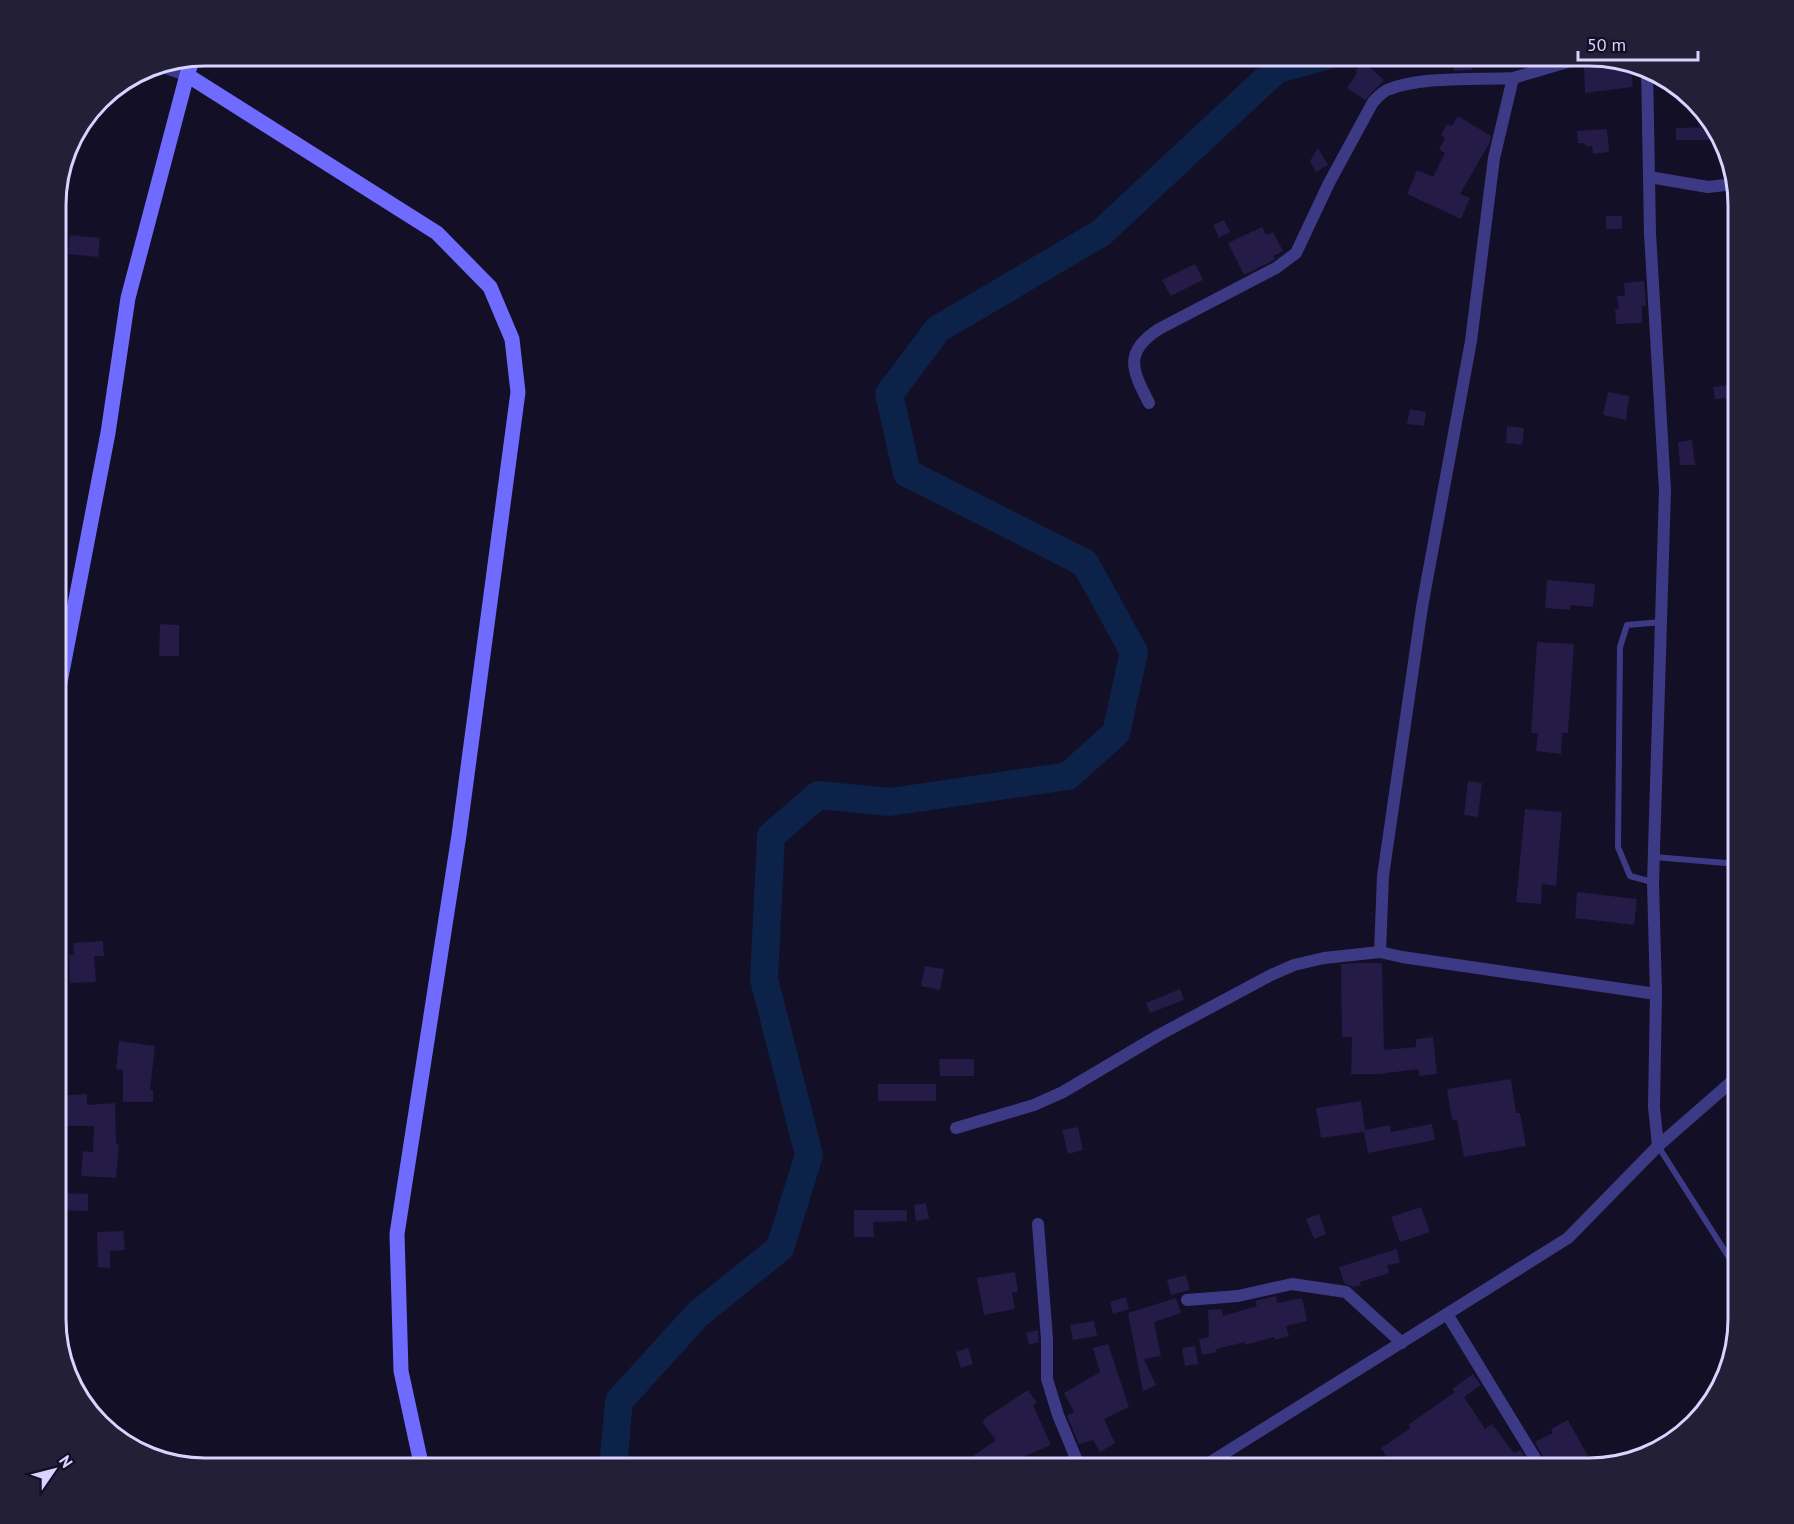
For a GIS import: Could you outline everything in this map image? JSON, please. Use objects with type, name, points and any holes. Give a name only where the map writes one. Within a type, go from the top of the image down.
[{"type":"main road","points":[[66,651],[108,433],[128,298],[190,67]]},
{"type":"main road","points":[[187,75],[436,233],[490,287],[512,339],[518,393],[459,835],[397,1234],[401,1371],[420,1458]]},
{"type":"street","points":[[1149,404],[1138,382],[1132,361],[1136,349],[1145,338],[1159,329],[1276,268],[1296,253],[1304,241],[1329,183],[1373,102],[1380,94],[1416,82],[1513,78],[1554,66]]},
{"type":"street","points":[[172,70],[187,75]]},
{"type":"street","points":[[1380,952],[1383,876],[1422,607],[1471,341],[1494,158],[1513,78]]},
{"type":"street","points":[[1647,80],[1650,233],[1665,490],[1653,882],[1656,993],[1654,1107],[1658,1146]]},
{"type":"street","points":[[1649,177],[1708,187],[1727,185]]},
{"type":"street","points":[[957,1128],[1034,1105],[1063,1092],[1159,1035],[1294,965],[1324,958],[1380,952],[1401,957],[1656,993]]},
{"type":"street","points":[[1217,1458],[1568,1238],[1658,1146],[1728,1085]]},
{"type":"street","points":[[1038,1224],[1047,1339],[1047,1379],[1058,1415],[1076,1458]]},
{"type":"street","points":[[1187,1300],[1238,1296],[1292,1284],[1346,1292],[1402,1343]]},
{"type":"street","points":[[1448,1314],[1535,1458]]},
{"type":"lane","points":[[1653,882],[1630,876],[1618,847],[1620,647],[1627,625],[1662,622]]},
{"type":"lane","points":[[1654,857],[1728,863]]},
{"type":"lane","points":[[1658,1146],[1728,1256]]},
{"type":"building","points":[[1360,66],[1368,66],[1384,80],[1365,100],[1347,88],[1357,73],[1355,71]]},
{"type":"building","points":[[1454,66],[1472,66],[1472,70],[1454,71]]},
{"type":"building","points":[[1584,66],[1607,67],[1631,72],[1633,87],[1585,93]]},
{"type":"building","points":[[1458,116],[1491,136],[1489,144],[1460,194],[1470,198],[1461,219],[1407,194],[1417,170],[1433,177],[1445,153],[1439,149],[1445,138],[1441,135],[1447,124],[1452,126]]},
{"type":"building","points":[[1704,127],[1712,140],[1676,140],[1676,128]]},
{"type":"building","points":[[1607,129],[1609,152],[1593,154],[1592,146],[1578,143],[1577,131]]},
{"type":"building","points":[[1318,148],[1328,165],[1316,172],[1310,161]]},
{"type":"building","points":[[1606,216],[1622,216],[1622,229],[1606,229]]},
{"type":"building","points":[[1224,220],[1230,232],[1219,238],[1213,225]]},
{"type":"building","points":[[1262,227],[1266,235],[1273,232],[1283,251],[1273,256],[1275,259],[1272,261],[1244,275],[1228,243]]},
{"type":"building","points":[[70,235],[100,238],[98,257],[68,254]]},
{"type":"building","points":[[1195,264],[1203,280],[1171,296],[1162,280]]},
{"type":"building","points":[[1644,281],[1646,306],[1642,306],[1642,323],[1616,324],[1615,309],[1619,309],[1617,296],[1625,296],[1624,283]]},
{"type":"building","points":[[1728,385],[1728,398],[1715,399],[1713,387]]},
{"type":"building","points":[[1608,392],[1629,396],[1626,420],[1603,415]]},
{"type":"building","points":[[1410,409],[1426,412],[1424,426],[1407,424]]},
{"type":"building","points":[[1507,426],[1524,428],[1522,445],[1506,443]]},
{"type":"building","points":[[1692,440],[1695,465],[1680,465],[1678,442]]},
{"type":"building","points":[[1547,580],[1595,584],[1593,607],[1570,605],[1570,610],[1545,608]]},
{"type":"building","points":[[160,624],[179,625],[179,656],[159,656]]},
{"type":"building","points":[[1537,642],[1574,644],[1568,733],[1562,733],[1561,754],[1536,751],[1538,733],[1531,733]]},
{"type":"building","points":[[1468,781],[1482,783],[1478,817],[1464,815]]},
{"type":"building","points":[[1525,809],[1562,812],[1556,886],[1542,884],[1541,904],[1516,902]]},
{"type":"building","points":[[1577,892],[1637,899],[1634,925],[1575,918]]},
{"type":"building","points":[[103,941],[104,956],[94,956],[96,982],[70,983],[69,955],[74,955],[73,943]]},
{"type":"building","points":[[1382,963],[1384,1049],[1416,1047],[1416,1039],[1433,1037],[1437,1074],[1419,1076],[1419,1069],[1379,1074],[1351,1074],[1352,1037],[1342,1037],[1341,964]]},
{"type":"building","points":[[925,966],[944,969],[940,990],[921,986]]},
{"type":"building","points":[[1180,989],[1184,1000],[1150,1013],[1146,1003]]},
{"type":"building","points":[[119,1041],[155,1046],[150,1090],[153,1090],[153,1102],[123,1102],[123,1070],[116,1069]]},
{"type":"building","points":[[939,1059],[974,1059],[974,1076],[940,1076]]},
{"type":"building","points":[[1511,1079],[1516,1113],[1520,1113],[1526,1146],[1464,1157],[1457,1120],[1452,1120],[1447,1089]]},
{"type":"building","points":[[878,1084],[936,1084],[936,1101],[878,1101]]},
{"type":"building","points":[[87,1094],[87,1105],[115,1103],[116,1144],[119,1144],[116,1178],[81,1176],[83,1151],[93,1152],[94,1126],[66,1126],[66,1098],[68,1095]]},
{"type":"building","points":[[1361,1101],[1365,1130],[1390,1125],[1391,1132],[1432,1124],[1435,1140],[1368,1153],[1364,1132],[1321,1138],[1316,1108]]},
{"type":"building","points":[[1078,1127],[1083,1150],[1068,1154],[1062,1130]]},
{"type":"building","points":[[66,1193],[88,1194],[88,1211],[66,1210]]},
{"type":"building","points":[[926,1203],[929,1219],[916,1221],[914,1205]]},
{"type":"building","points":[[1421,1207],[1430,1232],[1400,1242],[1391,1217]]},
{"type":"building","points":[[854,1210],[907,1210],[907,1221],[873,1222],[874,1237],[854,1237]]},
{"type":"building","points":[[1319,1214],[1326,1234],[1314,1239],[1306,1219]]},
{"type":"building","points":[[123,1231],[125,1250],[110,1251],[110,1268],[98,1267],[97,1232]]},
{"type":"building","points":[[1397,1249],[1400,1263],[1387,1265],[1389,1273],[1360,1282],[1361,1285],[1353,1287],[1344,1283],[1339,1267]]},
{"type":"building","points":[[1015,1272],[1018,1292],[1012,1293],[1015,1309],[984,1315],[977,1278]]},
{"type":"building","points":[[1186,1275],[1190,1290],[1171,1295],[1167,1280]]},
{"type":"building","points":[[1276,1296],[1277,1303],[1302,1298],[1307,1321],[1286,1326],[1289,1336],[1275,1340],[1274,1337],[1245,1345],[1245,1342],[1202,1355],[1199,1339],[1209,1337],[1208,1310],[1222,1309],[1223,1316],[1257,1306],[1255,1301]]},
{"type":"building","points":[[1126,1297],[1129,1309],[1113,1314],[1110,1302]]},
{"type":"building","points":[[1176,1298],[1181,1313],[1154,1322],[1161,1356],[1144,1359],[1156,1385],[1143,1391],[1128,1313]]},
{"type":"building","points":[[1094,1321],[1097,1336],[1073,1340],[1070,1325]]},
{"type":"building","points":[[1038,1330],[1039,1342],[1029,1345],[1026,1333]]},
{"type":"building","points":[[1108,1344],[1129,1407],[1104,1419],[1115,1443],[1100,1452],[1093,1440],[1079,1444],[1067,1416],[1074,1412],[1064,1393],[1100,1372],[1093,1348]]},
{"type":"building","points":[[1195,1346],[1198,1364],[1185,1366],[1182,1348]]},
{"type":"building","points":[[968,1348],[973,1364],[961,1368],[956,1352]]},
{"type":"building","points":[[1473,1374],[1481,1385],[1464,1397],[1485,1429],[1492,1424],[1514,1453],[1520,1450],[1525,1458],[1388,1458],[1381,1448],[1411,1428],[1408,1425],[1455,1392],[1452,1389]]},
{"type":"building","points":[[1028,1390],[1037,1403],[1033,1405],[1051,1445],[1025,1456],[1026,1458],[970,1458],[996,1440],[982,1422]]},
{"type":"building","points":[[1568,1420],[1589,1458],[1544,1458],[1535,1442],[1553,1433],[1551,1429]]},
{"type":"waterway","points":[[614,1458],[619,1401],[698,1314],[780,1248],[809,1155],[764,979],[771,836],[818,795],[890,802],[1068,776],[1116,733],[1134,652],[1085,563],[907,473],[889,394],[938,329],[1101,233],[1277,69],[1288,66]]}]
